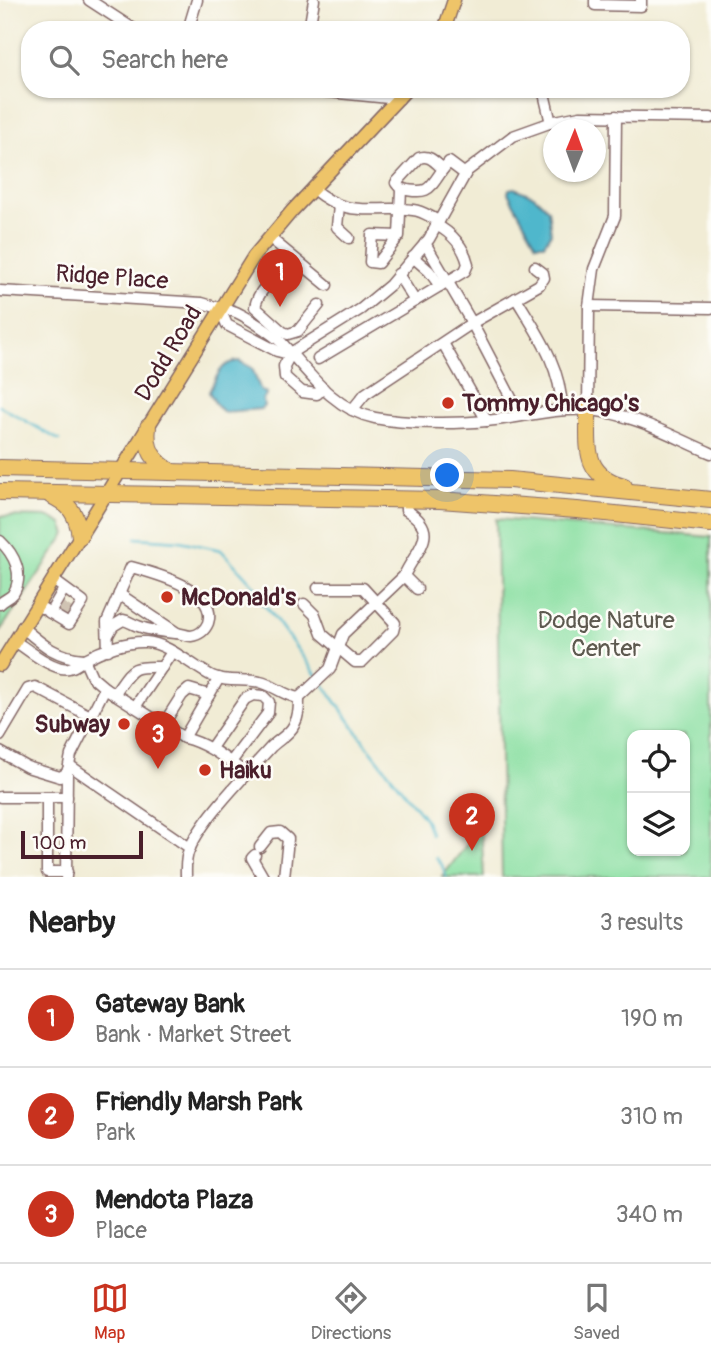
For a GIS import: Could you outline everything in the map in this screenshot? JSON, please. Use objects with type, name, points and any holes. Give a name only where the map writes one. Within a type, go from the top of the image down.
[{"type":"highway","points":[[588,410],[588,452],[600,476],[611,483],[653,494]]},
{"type":"highway","points":[[148,427],[147,443],[153,457],[159,465],[172,472]]},
{"type":"highway","points":[[0,468],[510,480],[711,500]]},
{"type":"highway","points":[[0,492],[441,500],[711,524]]},
{"type":"highway","points":[[45,492],[70,506],[77,519],[80,536]]},
{"type":"main road","points":[[447,21],[454,0]]},
{"type":"main road","name":"Dodd Road","points":[[0,665],[254,256],[399,98]]},
{"type":"street","points":[[89,0],[121,21]]},
{"type":"street","points":[[191,21],[197,0]]},
{"type":"street","points":[[310,21],[314,0]]},
{"type":"street","points":[[595,0],[595,5],[642,6],[641,0]]},
{"type":"street","points":[[545,98],[550,119]]},
{"type":"street","points":[[566,119],[580,116],[711,118]]},
{"type":"street","points":[[588,410],[589,306],[594,270],[615,216],[616,116]]},
{"type":"street","points":[[323,388],[317,394],[302,392],[285,377],[284,366],[289,354],[372,300],[398,274],[425,243],[465,174],[485,155],[513,136],[543,125]]},
{"type":"street","points":[[399,236],[401,189],[396,183],[419,158],[428,157],[443,169]]},
{"type":"street","points":[[401,189],[427,191],[449,162],[465,174]]},
{"type":"street","points":[[313,189],[339,205],[364,211],[401,210],[424,213],[449,231],[466,254],[468,264],[465,271],[318,359]]},
{"type":"street","points":[[339,205],[337,227],[349,238]]},
{"type":"street","points":[[270,238],[327,285]]},
{"type":"street","points":[[425,243],[444,284],[472,323],[520,415]]},
{"type":"street","points":[[413,257],[444,284]]},
{"type":"street","points":[[352,410],[365,394],[472,323],[539,285],[544,278],[543,272],[535,267]]},
{"type":"street","points":[[398,274],[415,301]]},
{"type":"street","points":[[283,276],[272,279],[256,299],[255,307],[258,312],[288,334],[298,331],[318,305]]},
{"type":"street","name":"Ridge Place","points":[[0,291],[202,303],[220,309]]},
{"type":"street","points":[[516,298],[551,357],[559,378],[562,410]]},
{"type":"street","points":[[372,300],[384,320]]},
{"type":"street","points":[[589,306],[711,308]]},
{"type":"street","points":[[220,309],[227,325],[276,351],[289,354],[323,388],[352,410],[376,418],[400,421],[487,421],[562,410],[588,410],[628,418],[711,453]]},
{"type":"street","points":[[337,323],[348,341]]},
{"type":"street","points":[[443,342],[487,421]]},
{"type":"street","points":[[186,877],[186,858],[209,819],[274,744],[293,727],[298,715],[300,697],[330,669],[344,635],[404,576],[424,543],[425,537],[420,523],[406,510],[406,499]]},
{"type":"street","points":[[0,541],[12,553],[18,573],[15,591],[0,604]]},
{"type":"street","points":[[108,650],[107,622],[119,594],[131,567],[173,580],[198,596],[206,606],[208,624],[202,632],[191,636],[177,632],[119,594]]},
{"type":"street","points":[[404,576],[417,589]]},
{"type":"street","points":[[37,604],[69,624],[83,602],[69,595],[53,580]]},
{"type":"street","points":[[304,604],[315,615],[322,634],[355,662],[362,662],[393,631],[395,623],[363,588],[318,588]]},
{"type":"street","points":[[58,615],[69,595]]},
{"type":"street","points":[[108,635],[113,626],[123,620],[166,633],[177,632]]},
{"type":"street","points":[[22,627],[65,658],[84,659]]},
{"type":"street","points":[[15,641],[61,668],[71,668],[84,659],[133,642],[149,642],[219,678],[263,682],[289,696],[300,697]]},
{"type":"street","points":[[135,708],[172,652]]},
{"type":"street","points":[[84,659],[92,677],[110,691],[184,738],[199,741],[211,748],[247,774]]},
{"type":"street","points":[[47,797],[47,872],[66,874],[68,769],[90,716],[132,669],[139,666],[162,667]]},
{"type":"street","points":[[184,738],[219,678]]},
{"type":"street","points":[[0,736],[28,689],[35,687],[90,716]]},
{"type":"street","points":[[163,725],[182,695],[189,689],[209,695]]},
{"type":"street","points":[[211,748],[245,699],[253,695],[263,696],[269,702],[268,713],[231,762]]},
{"type":"street","points":[[0,752],[26,767],[60,777],[68,769]]},
{"type":"street","points":[[68,769],[190,848]]},
{"type":"street","points":[[0,797],[67,797]]},
{"type":"street","points":[[263,877],[253,864],[252,858],[271,833],[280,832],[288,839],[284,877]]},
{"type":"green space","points":[[0,516],[50,517],[62,524],[66,534],[0,631]]},
{"type":"green space","name":"Dodge Nature Center","points":[[496,519],[711,537],[711,877],[502,877]]},
{"type":"green space","points":[[481,826],[484,877],[442,877]]},
{"type":"water","points":[[514,188],[534,196],[548,209],[551,233],[544,244],[536,244],[508,193],[509,189]]},
{"type":"water","points":[[239,361],[252,368],[261,391],[267,393],[263,399],[264,406],[261,409],[224,412],[209,392],[223,367]]},
{"type":"waterway","points":[[0,406],[59,440]]},
{"type":"waterway","points":[[136,538],[180,541],[221,550],[258,590],[257,599],[268,609],[317,676]]},
{"type":"waterway","points":[[321,681],[425,819],[431,834]]},
{"type":"waterway","points":[[436,858],[446,877]]},
{"type":"tunnel","points":[[63,614],[70,602]]},
{"type":"place","name":"Gateway Bank","points":[[280,307]]},
{"type":"place","name":"Tommy Chicago's","points":[[448,403]]},
{"type":"place","name":"McDonald's","points":[[167,597]]},
{"type":"place","name":"Subway","points":[[124,724]]},
{"type":"place","name":"Mendota Plaza","points":[[158,769]]},
{"type":"place","name":"Haiku","points":[[205,770]]},
{"type":"place","name":"Friendly Marsh Park","points":[[472,851]]}]
